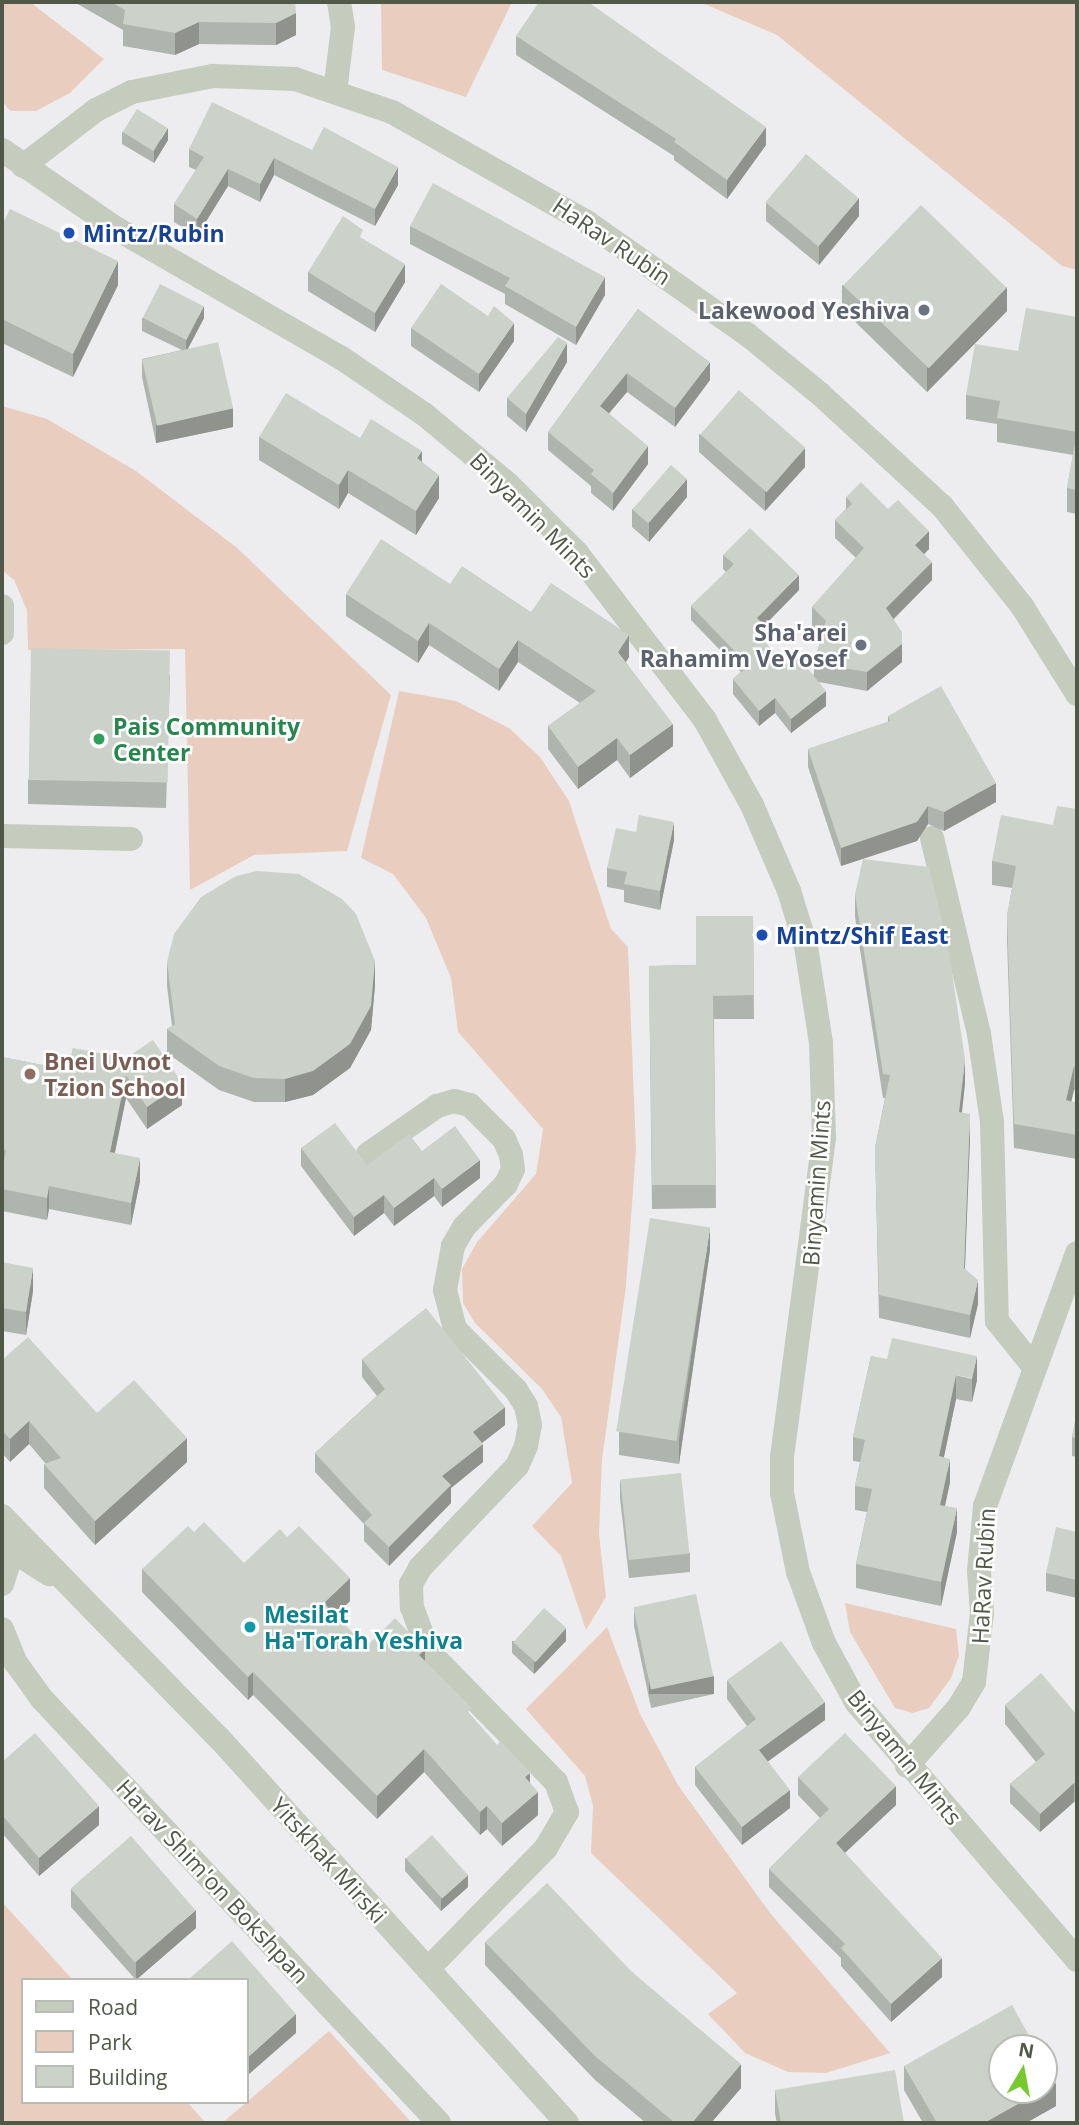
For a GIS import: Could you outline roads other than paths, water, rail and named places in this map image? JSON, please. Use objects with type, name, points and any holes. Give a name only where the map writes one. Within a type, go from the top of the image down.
[{"type":"street","points":[[335,92],[343,27],[338,2]]},
{"type":"street","name":"HaRav Rubin","points":[[23,166],[96,110],[132,92],[214,76],[260,75],[335,92],[392,112],[525,184],[589,223],[748,335],[881,447],[942,506],[1021,606],[1077,694]]},
{"type":"street","name":"Binyamin Mints","points":[[2,150],[117,229],[379,381],[468,450],[585,563],[705,720],[737,777],[789,891],[806,946],[821,1043],[824,1138],[782,1457],[788,1530],[824,1643],[856,1702],[907,1766],[1073,1958]]},
{"type":"street","points":[[2,606],[2,633]]},
{"type":"street","points":[[2,836],[131,839]]},
{"type":"street","points":[[932,838],[979,1034],[992,1122],[997,1321],[1034,1367]]},
{"type":"street","points":[[368,1154],[437,1106],[454,1101],[470,1105],[504,1139],[511,1155],[513,1169],[506,1184],[464,1227],[453,1247],[445,1290],[455,1329],[516,1390],[526,1406],[530,1425],[526,1446],[517,1466],[420,1568],[411,1584],[412,1606],[428,1651],[556,1782],[567,1812],[546,1849],[428,1969]]},
{"type":"street","name":"HaRav Rubin","points":[[907,1766],[959,1707],[974,1682],[982,1614],[979,1571],[985,1506],[1077,1253]]},
{"type":"street","name":"Yitskhak Mirski","points":[[2,1516],[88,1599],[567,2123]]},
{"type":"street","points":[[2,1584],[7,1548]]},
{"type":"street","name":"Yitskhak Mirski","points":[[7,1548],[88,1599]]},
{"type":"street","name":"Harav Shim'on Bokshpan","points":[[2,1629],[16,1663],[42,1699],[439,2123]]},
{"type":"place","name":"Mintz/Rubin","points":[[69,233]]},
{"type":"place","name":"Lakewood Yeshiva","points":[[924,310]]},
{"type":"place","name":"Sha'arei Rahamim VeYosef","points":[[861,645]]},
{"type":"place","name":"Pais Community Center","points":[[99,739]]},
{"type":"place","name":"Mintz/Shif East","points":[[762,935]]},
{"type":"place","name":"Bnei Uvnot Tzion School","points":[[30,1074]]},
{"type":"place","name":"Mesilat Ha'Torah Yeshiva","points":[[250,1627]]}]
